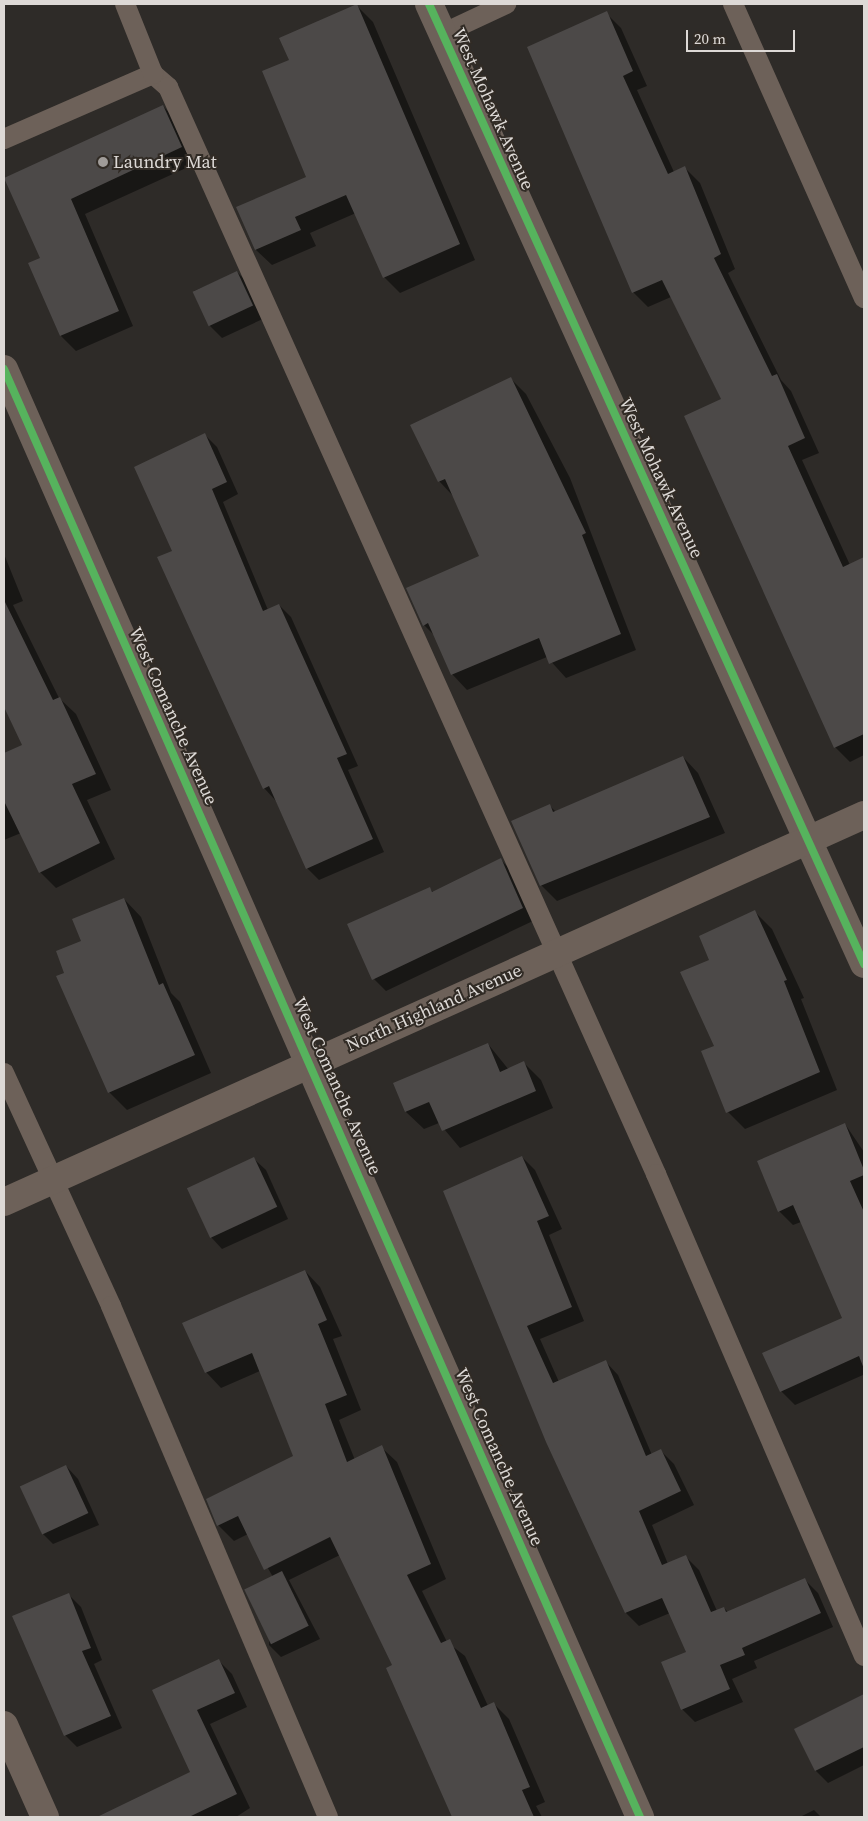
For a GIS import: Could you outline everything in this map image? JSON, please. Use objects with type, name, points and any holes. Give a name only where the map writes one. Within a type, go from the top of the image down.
[{"type":"street","name":"West Mohawk Avenue","points":[[429,4],[810,840],[864,964]]},
{"type":"street","name":"West Comanche Avenue","points":[[4,369],[640,1817]]},
{"type":"street","name":"North Highland Avenue","points":[[4,1202],[864,815]]},
{"type":"street","points":[[4,1725],[44,1817]]},
{"type":"lane","points":[[124,4],[153,74],[168,87],[557,953],[864,1656]]},
{"type":"lane","points":[[442,34],[506,4]]},
{"type":"lane","points":[[733,4],[864,298]]},
{"type":"lane","points":[[4,139],[153,74]]},
{"type":"lane","points":[[4,1073],[54,1179],[328,1817]]},
{"type":"building","points":[[357,4],[460,244],[383,278],[346,195],[295,217],[301,230],[255,250],[236,207],[306,177],[262,71],[289,60],[279,38]]},
{"type":"building","points":[[607,11],[633,71],[623,76],[668,174],[685,166],[721,254],[714,258],[772,376],[777,374],[805,438],[788,446],[843,567],[864,557],[864,734],[834,748],[684,416],[721,399],[662,280],[632,293],[527,47]]},
{"type":"building","points":[[163,105],[182,147],[71,199],[119,311],[60,336],[28,263],[40,258],[4,178]]},
{"type":"building","points":[[237,271],[253,305],[209,326],[193,292]]},
{"type":"building","points":[[511,377],[586,533],[582,535],[621,634],[549,664],[539,638],[451,675],[428,623],[423,626],[406,588],[479,556],[445,479],[438,482],[410,425]]},
{"type":"building","points":[[205,433],[227,482],[212,489],[263,611],[279,604],[347,754],[337,758],[373,839],[306,869],[269,786],[263,789],[157,557],[172,551],[134,467]]},
{"type":"building","points":[[4,600],[53,700],[60,697],[96,774],[72,784],[100,843],[39,873],[4,801],[4,753],[22,745],[4,707]]},
{"type":"building","points":[[683,756],[710,817],[540,886],[511,821],[550,804],[553,812]]},
{"type":"building","points":[[501,858],[523,908],[372,980],[347,924],[430,887],[432,892]]},
{"type":"building","points":[[124,898],[159,985],[163,983],[195,1055],[108,1093],[56,976],[64,973],[56,951],[81,941],[72,919]]},
{"type":"building","points":[[755,910],[787,980],[784,981],[820,1072],[726,1113],[701,1051],[714,1046],[680,972],[709,960],[699,936]]},
{"type":"building","points":[[488,1043],[500,1072],[524,1061],[536,1091],[442,1131],[429,1102],[405,1112],[393,1083]]},
{"type":"building","points":[[845,1123],[864,1170],[864,1175],[850,1181],[864,1212],[864,1369],[859,1356],[780,1392],[762,1353],[842,1318],[793,1205],[778,1212],[757,1161]]},
{"type":"building","points":[[522,1156],[549,1216],[537,1221],[572,1307],[527,1326],[553,1383],[606,1360],[646,1456],[661,1449],[681,1491],[639,1511],[662,1565],[686,1555],[711,1612],[724,1607],[726,1612],[805,1578],[821,1613],[742,1648],[745,1655],[720,1665],[730,1689],[681,1710],[661,1662],[686,1652],[662,1598],[625,1613],[546,1442],[443,1191]]},
{"type":"building","points":[[254,1157],[277,1207],[210,1238],[187,1188]]},
{"type":"building","points":[[305,1270],[327,1320],[318,1324],[347,1395],[325,1404],[347,1462],[382,1445],[431,1564],[407,1575],[441,1643],[450,1639],[481,1708],[494,1702],[530,1787],[522,1790],[534,1817],[452,1817],[386,1668],[392,1665],[330,1537],[264,1570],[238,1516],[217,1526],[206,1499],[293,1456],[252,1353],[205,1373],[182,1323]]},
{"type":"building","points":[[66,1465],[88,1513],[42,1535],[20,1487]]},
{"type":"building","points":[[282,1571],[309,1626],[271,1644],[244,1589]]},
{"type":"building","points":[[69,1593],[91,1648],[82,1651],[111,1716],[64,1736],[12,1616]]},
{"type":"building","points":[[219,1659],[235,1693],[197,1710],[237,1794],[189,1817],[97,1817],[190,1772],[152,1690]]},
{"type":"building","points":[[864,1694],[864,1747],[815,1771],[794,1729]]},
{"type":"cycle path","points":[[429,4],[864,964]]},
{"type":"cycle path","points":[[4,369],[640,1817]]},
{"type":"place","name":"Laundry Mat","points":[[103,162]]}]
